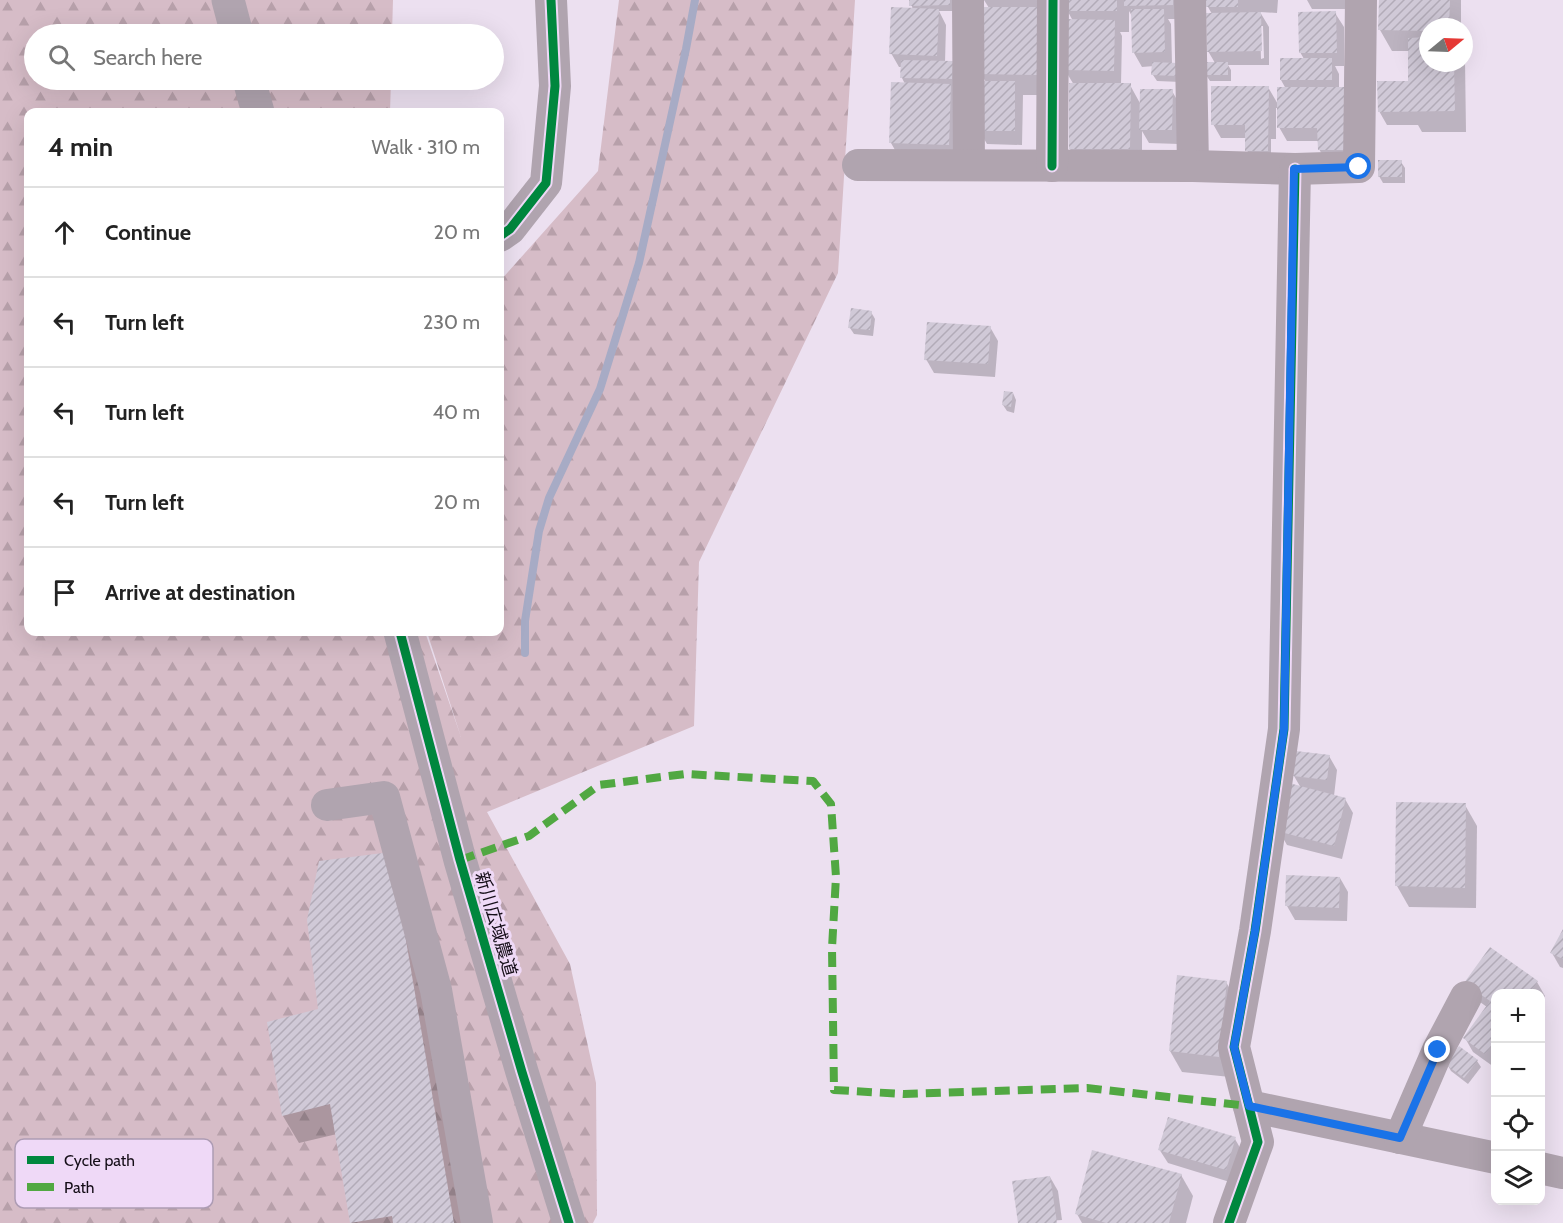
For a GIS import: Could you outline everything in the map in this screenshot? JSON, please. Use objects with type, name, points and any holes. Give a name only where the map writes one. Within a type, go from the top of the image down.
[{"type":"street","points":[[228,0],[234,24]]},
{"type":"street","points":[[504,233],[510,229],[546,183],[555,86],[551,0]]},
{"type":"street","points":[[968,0],[969,165]]},
{"type":"street","points":[[1052,166],[1053,0]]},
{"type":"street","points":[[1190,0],[1193,165]]},
{"type":"street","points":[[858,165],[1193,165],[1294,169],[1359,167],[1361,0]]},
{"type":"street","points":[[252,90],[257,108]]},
{"type":"street","points":[[1229,1223],[1258,1142],[1234,1047],[1255,931],[1284,729],[1294,169]]},
{"type":"street","name":"新川広域農道","points":[[401,636],[463,871],[522,1072],[562,1222]]},
{"type":"street","points":[[327,805],[384,796],[435,990],[477,1223]]},
{"type":"street","points":[[1400,1138],[1438,1050],[1466,997]]},
{"type":"street","points":[[1249,1106],[1491,1157]]},
{"type":"street","points":[[1545,1169],[1563,1173]]},
{"type":"green space","points":[[0,0],[393,0],[392,24],[24,24],[24,90],[391,90],[390,108],[24,108],[24,636],[426,636],[461,737],[428,636],[504,636],[504,277],[598,171],[619,0],[855,0],[838,273],[699,562],[694,726],[487,812],[570,964],[596,1083],[597,1215],[593,1223],[0,1223]]},
{"type":"building","points":[[909,0],[950,0],[950,5],[909,6]]},
{"type":"building","points":[[1066,0],[1117,0],[1117,11],[1066,11]]},
{"type":"building","points":[[1124,0],[1173,0],[1173,5],[1124,6]]},
{"type":"building","points":[[1206,0],[1238,0],[1238,7],[1206,7]]},
{"type":"building","points":[[1379,0],[1450,0],[1449,18],[1419,18],[1419,31],[1378,30]]},
{"type":"building","points":[[891,7],[939,9],[937,56],[889,54]]},
{"type":"building","points":[[979,7],[1037,7],[1037,75],[979,74]]},
{"type":"building","points":[[1131,9],[1164,9],[1165,52],[1132,53]]},
{"type":"building","points":[[1336,11],[1337,53],[1299,53],[1298,12]]},
{"type":"building","points":[[1261,12],[1262,51],[1207,52],[1206,13]]},
{"type":"building","points":[[1065,19],[1115,20],[1114,71],[1064,70]]},
{"type":"building","points":[[1419,37],[1419,72],[1454,72],[1455,111],[1378,112],[1377,81],[1408,81],[1408,38]]},
{"type":"building","points":[[1280,58],[1332,58],[1332,80],[1280,80]]},
{"type":"building","points":[[901,60],[953,61],[952,79],[900,78]]},
{"type":"building","points":[[1152,62],[1178,63],[1178,76],[1151,75]]},
{"type":"building","points":[[1205,62],[1228,62],[1228,75],[1205,75]]},
{"type":"building","points":[[978,81],[1015,81],[1015,131],[978,131]]},
{"type":"building","points":[[891,82],[951,84],[949,145],[889,143]]},
{"type":"building","points":[[1069,83],[1131,83],[1130,149],[1069,149]]},
{"type":"building","points":[[1211,86],[1269,86],[1268,151],[1245,151],[1245,125],[1211,125]]},
{"type":"building","points":[[1277,87],[1344,87],[1344,150],[1318,150],[1317,128],[1277,128]]},
{"type":"building","points":[[1140,89],[1173,89],[1172,130],[1139,130]]},
{"type":"building","points":[[1378,160],[1402,160],[1402,177],[1378,177]]},
{"type":"building","points":[[851,308],[872,311],[870,330],[848,328]]},
{"type":"building","points":[[927,322],[991,326],[988,364],[924,360]]},
{"type":"building","points":[[1004,391],[1013,392],[1011,407],[1002,405]]},
{"type":"building","points":[[1296,751],[1330,755],[1327,780],[1293,776]]},
{"type":"building","points":[[1289,783],[1346,798],[1334,846],[1277,831]]},
{"type":"building","points":[[1396,802],[1466,803],[1465,888],[1395,886]]},
{"type":"building","points":[[391,852],[454,1223],[393,1223],[392,1216],[350,1223],[330,1104],[282,1116],[267,1022],[318,1009],[307,920],[319,861]]},
{"type":"building","points":[[1286,875],[1340,877],[1339,908],[1285,906]]},
{"type":"building","points":[[1563,929],[1563,959],[1550,953]]},
{"type":"building","points":[[1490,947],[1538,981],[1532,989],[1491,989],[1491,1046],[1485,1054],[1463,1038],[1490,1001],[1464,983]]},
{"type":"building","points":[[1177,975],[1227,981],[1219,1057],[1169,1051]]},
{"type":"building","points":[[1459,1046],[1478,1060],[1464,1078],[1445,1064]]},
{"type":"building","points":[[1168,1117],[1236,1137],[1226,1170],[1158,1150]]},
{"type":"building","points":[[1092,1150],[1182,1174],[1169,1223],[1106,1223],[1075,1214]]},
{"type":"building","points":[[1050,1176],[1057,1223],[1018,1223],[1012,1181]]},
{"type":"waterway","points":[[525,653],[525,621],[539,531],[549,498],[600,389],[639,263],[695,0]]},
{"type":"marked path","points":[[460,860],[529,836],[599,785],[685,774],[813,781],[831,804],[836,877],[832,948],[834,1090],[904,1094],[1087,1088],[1249,1106]]},
{"type":"cycle path","points":[[504,233],[510,229],[546,183],[555,86],[551,0]]},
{"type":"cycle path","points":[[1052,166],[1053,0]]},
{"type":"cycle path","points":[[1229,1223],[1258,1142],[1234,1047],[1255,931],[1284,729],[1295,169]]},
{"type":"cycle path","points":[[401,636],[460,860],[569,1223]]},
{"type":"route","points":[[1359,167],[1294,169],[1284,729],[1255,931],[1234,1047],[1249,1106],[1400,1138],[1438,1050]]}]
